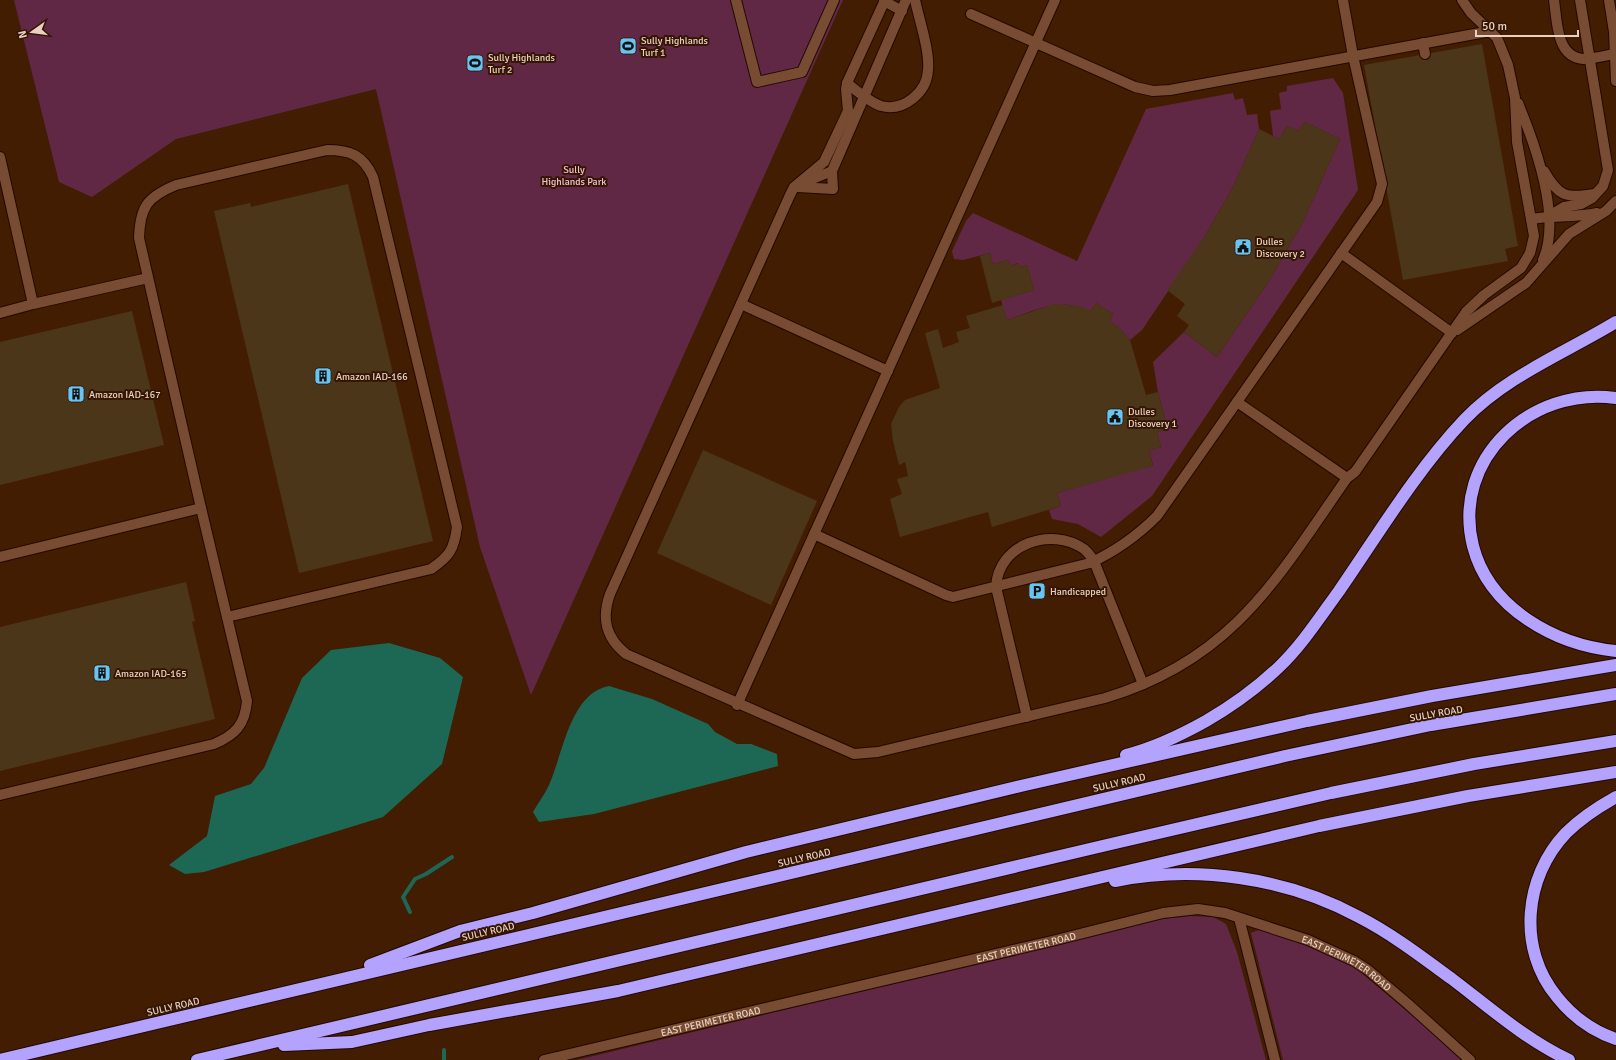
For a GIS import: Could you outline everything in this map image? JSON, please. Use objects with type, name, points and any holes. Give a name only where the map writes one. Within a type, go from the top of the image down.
[{"type":"highway","points":[[1025,785],[1135,753],[1175,737],[1221,712],[1260,684],[1278,668],[1310,631],[1437,451],[1465,418],[1496,392],[1542,363],[1616,322]]},
{"type":"highway","points":[[1616,398],[1588,396],[1560,401],[1530,413],[1518,422],[1496,443],[1484,463],[1475,485],[1470,517],[1473,545],[1478,559],[1485,574],[1508,603],[1522,615],[1552,634],[1588,647],[1616,651]]},
{"type":"highway","points":[[322,983],[460,931],[533,913],[739,854],[1025,785],[1366,709],[1616,665]]},
{"type":"highway","name":"SULLY ROAD","points":[[0,1060],[1293,754],[1431,725],[1616,694]]},
{"type":"highway","points":[[197,1060],[1103,845],[1324,795],[1467,766],[1616,741]]},
{"type":"highway","points":[[255,1046],[352,1042],[429,1025],[618,991],[1367,815],[1468,796],[1616,772]]},
{"type":"highway","points":[[1616,797],[1598,807],[1576,824],[1557,844],[1538,879],[1529,920],[1533,948],[1542,976],[1550,989],[1581,1021],[1594,1030],[1616,1039]]},
{"type":"highway","points":[[1021,896],[1080,889],[1138,877],[1172,874],[1229,876],[1291,890],[1341,908],[1380,929],[1434,966],[1536,1041],[1569,1060]]},
{"type":"lane","points":[[736,0],[757,82],[802,72],[834,0]]},
{"type":"lane","points":[[794,187],[833,189],[832,171],[906,0]]},
{"type":"lane","points":[[847,83],[881,106],[893,106],[914,98],[924,85],[927,76],[928,62],[915,0]]},
{"type":"lane","points":[[737,704],[1055,0]]},
{"type":"lane","points":[[814,534],[946,595],[960,596],[1094,561],[1126,544],[1157,516],[1377,202],[1382,184],[1353,56],[1343,0]]},
{"type":"lane","points":[[1462,0],[1471,13],[1491,31],[1503,52],[1515,98],[1532,135],[1539,162],[1549,216],[1548,245],[1540,267]]},
{"type":"lane","points":[[1554,0],[1560,38],[1565,50],[1576,58],[1590,58],[1614,54]]},
{"type":"lane","points":[[1549,216],[1564,207],[1586,202],[1598,193],[1606,179],[1607,162],[1580,0]]},
{"type":"lane","points":[[1609,0],[1614,32],[1616,81]]},
{"type":"lane","points":[[902,11],[885,1],[847,83],[848,111],[824,162],[794,187],[610,594],[604,616],[610,637],[626,654],[737,704],[854,754],[878,752],[1105,698],[1160,677],[1193,658],[1245,616],[1274,581],[1347,478],[1355,472],[1452,333],[1475,303],[1517,271],[1526,261],[1533,246],[1534,236],[1516,142],[1515,98]]},
{"type":"lane","points":[[971,14],[1135,87],[1153,91],[1170,90],[1491,31]]},
{"type":"lane","points":[[1423,43],[1425,54]]},
{"type":"lane","points":[[0,795],[214,744],[229,738],[237,730],[246,712],[247,701],[201,508],[139,238],[140,220],[144,207],[152,198],[167,188],[176,185],[326,150],[339,150],[351,153],[368,165],[375,184],[458,527],[454,545],[445,560],[431,569],[227,617]]},
{"type":"lane","points":[[0,157],[33,304]]},
{"type":"lane","points":[[1539,162],[1550,182],[1559,192],[1572,196],[1598,193]]},
{"type":"lane","points":[[794,187],[832,171]]},
{"type":"lane","points":[[1452,333],[1526,283],[1569,234],[1606,211],[1616,201]]},
{"type":"lane","points":[[1531,219],[1549,216],[1566,218],[1606,211]]},
{"type":"lane","points":[[1341,253],[1452,333]]},
{"type":"lane","points":[[0,312],[148,278]]},
{"type":"lane","points":[[740,304],[888,371]]},
{"type":"lane","points":[[1237,402],[1347,478]]},
{"type":"lane","points":[[0,557],[201,508]]},
{"type":"lane","points":[[1027,717],[996,587],[997,579],[1005,560],[1013,552],[1036,540],[1051,539],[1071,543],[1085,550],[1094,561],[1142,684]]},
{"type":"lane","name":"EAST PERIMETER ROAD","points":[[544,1060],[1052,941],[1163,913],[1198,909],[1218,911],[1308,940],[1354,962],[1368,970],[1470,1060]]},
{"type":"lane","points":[[1239,918],[1275,1060]]},
{"type":"green space","name":"Sully Highlands Park","points":[[14,0],[843,0],[531,695],[480,547],[376,89],[176,139],[92,197],[59,182]]},
{"type":"green space","points":[[1333,78],[1343,93],[1358,190],[1152,496],[1101,537],[1078,524],[1052,519],[1049,510],[1061,506],[1057,493],[1153,465],[1149,451],[1161,447],[1157,432],[1168,429],[1158,392],[1153,362],[1184,332],[1217,357],[1269,281],[1303,222],[1340,139],[1305,122],[1298,131],[1287,126],[1279,139],[1273,136],[1270,111],[1281,109],[1279,93],[1287,91],[1287,86]]},
{"type":"green space","points":[[1233,93],[1235,100],[1243,98],[1247,115],[1257,114],[1259,129],[1233,187],[1205,236],[1142,330],[1130,340],[1119,328],[1109,321],[1113,314],[1096,303],[1091,311],[1068,305],[1058,305],[1049,306],[1007,320],[1001,300],[1034,290],[1027,265],[1020,267],[1018,263],[1011,266],[1008,260],[993,264],[990,253],[963,260],[954,259],[952,251],[966,221],[973,213],[1077,261],[1146,109]]},
{"type":"green space","points":[[1190,916],[1213,917],[1226,924],[1237,952],[1266,1060],[577,1060],[1161,919]]},
{"type":"green space","points":[[1261,929],[1306,944],[1353,966],[1428,1029],[1461,1060],[1283,1060],[1251,933]]},
{"type":"water","points":[[389,643],[440,658],[463,677],[442,764],[383,817],[204,872],[185,874],[169,865],[207,836],[215,796],[251,784],[264,768],[302,678],[331,650]]},
{"type":"water","points":[[609,686],[652,699],[708,724],[715,732],[737,744],[751,744],[777,754],[778,766],[594,814],[539,822],[533,812],[546,792],[570,726],[577,712],[585,700],[596,691]]},
{"type":"building","points":[[1482,44],[1518,246],[1505,249],[1508,261],[1403,280],[1364,65]]},
{"type":"building","name":"Dulles Discovery 2","points":[[1305,122],[1340,139],[1303,222],[1269,281],[1217,357],[1184,332],[1189,325],[1177,316],[1185,304],[1167,290],[1205,236],[1233,187],[1259,129],[1279,139],[1287,126],[1298,131]]},
{"type":"building","name":"Amazon IAD-166","points":[[348,184],[433,541],[299,573],[214,211],[250,203],[251,207]]},
{"type":"building","points":[[990,253],[993,264],[1008,260],[1011,266],[1019,263],[1020,267],[1027,265],[1034,290],[992,303],[980,256]]},
{"type":"building","name":"Dulles Discovery 1","points":[[1096,303],[1113,314],[1109,321],[1119,328],[1130,340],[1146,395],[1158,392],[1168,429],[1157,432],[1161,447],[1149,451],[1153,466],[1057,493],[1061,506],[992,527],[988,512],[900,537],[890,499],[902,494],[897,479],[908,476],[905,462],[899,465],[893,441],[891,424],[899,407],[905,400],[940,388],[925,333],[938,329],[943,348],[959,342],[956,332],[970,328],[966,316],[1003,305],[1007,320],[1054,304],[1080,306],[1091,311]]},
{"type":"building","name":"Amazon IAD-167","points":[[132,311],[164,445],[0,485],[0,342]]},
{"type":"building","points":[[703,450],[817,501],[771,605],[657,553]]},
{"type":"building","name":"Amazon IAD-165","points":[[186,582],[195,621],[192,622],[215,719],[0,771],[0,627]]},
{"type":"waterway","points":[[410,912],[403,897],[415,879],[426,874],[452,857]]},
{"type":"waterway","points":[[444,1050],[444,1060]]},
{"type":"place","name":"Sully Highlands Turf 1","points":[[628,46]]},
{"type":"place","name":"Sully Highlands Turf 2","points":[[475,63]]},
{"type":"place","name":"Dulles Discovery 2","points":[[1243,247]]},
{"type":"place","name":"Amazon IAD-166","points":[[323,376]]},
{"type":"place","name":"Amazon IAD-167","points":[[76,394]]},
{"type":"place","name":"Dulles Discovery 1","points":[[1115,417]]},
{"type":"place","name":"Handicapped","points":[[1037,591]]},
{"type":"place","name":"Amazon IAD-165","points":[[102,673]]}]
